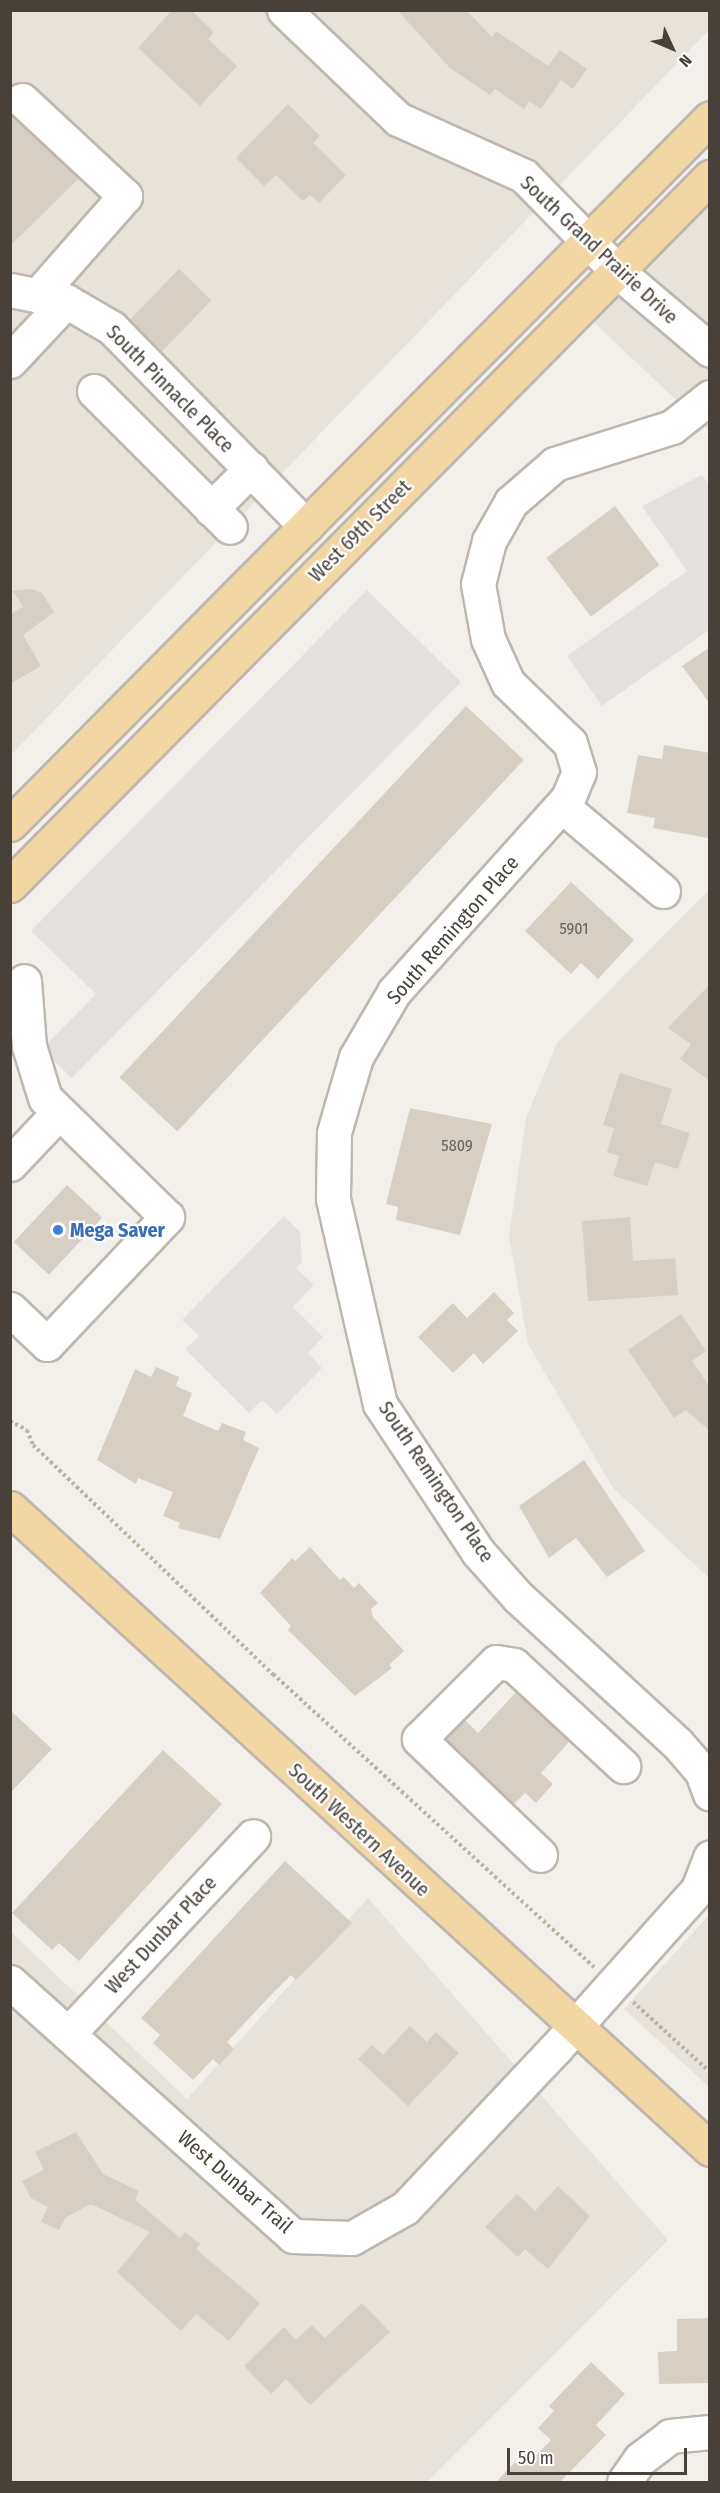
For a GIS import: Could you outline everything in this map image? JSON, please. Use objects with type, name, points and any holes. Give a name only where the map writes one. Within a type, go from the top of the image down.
[{"type":"main road","name":"West 69th Street","points":[[10,824],[710,118]]},
{"type":"main road","name":"West 69th Street","points":[[10,885],[710,177]]},
{"type":"main road","points":[[306,526],[337,555]]},
{"type":"main road","name":"South Western Avenue","points":[[10,1508],[573,2028],[710,2149]]},
{"type":"street","name":"South Grand Prairie Drive","points":[[284,10],[398,119],[524,176],[617,271],[710,350]]},
{"type":"street","points":[[10,361],[38,295],[125,196],[22,100]]},
{"type":"street","name":"South Pinnacle Place","points":[[38,295],[112,328],[306,526]]},
{"type":"street","points":[[94,391],[220,518],[250,468]]},
{"type":"street","name":"South Remington Place","points":[[710,397],[672,427],[555,464],[511,502],[489,541],[478,584],[488,639],[508,683],[570,743],[579,772],[562,806],[383,1010],[356,1057],[334,1133],[333,1199],[380,1404],[478,1552],[518,1597],[677,1743],[702,1772],[710,1794]]},
{"type":"street","points":[[562,806],[663,891]]},
{"type":"street","points":[[10,1309],[47,1344],[167,1217],[45,1098],[29,1046],[24,981]]},
{"type":"street","points":[[10,1164],[59,1112]]},
{"type":"street","points":[[540,1855],[419,1739],[496,1662],[514,1665],[623,1766]]},
{"type":"street","name":"West Dunbar Place","points":[[68,2034],[253,1836]]},
{"type":"street","points":[[573,2028],[698,1889],[710,1857]]},
{"type":"street","name":"West Dunbar Trail","points":[[10,1982],[293,2236],[352,2238],[405,2208],[573,2028]]},
{"type":"street","points":[[624,2482],[640,2459],[670,2436],[710,2432]]},
{"type":"path","points":[[10,1421],[27,1430],[33,1445],[273,1674],[710,2073]]},
{"type":"shaded area","points":[[11,11],[709,11],[709,30],[11,755]]},
{"type":"shaded area","points":[[709,190],[709,431],[586,315]]},
{"type":"shaded area","points":[[702,475],[710,486],[709,630],[602,706],[567,656],[687,571],[642,506]]},
{"type":"shaded area","points":[[367,590],[461,682],[72,1078],[42,1049],[96,994],[31,931]]},
{"type":"shaded area","points":[[709,890],[709,1578],[613,1488],[528,1344],[509,1236],[526,1118],[557,1043]]},
{"type":"shaded area","points":[[284,1216],[300,1232],[302,1262],[296,1268],[314,1285],[293,1307],[323,1337],[308,1353],[322,1368],[277,1414],[262,1400],[249,1413],[185,1349],[199,1336],[182,1320]]},
{"type":"shaded area","points":[[368,1898],[668,2240],[427,2482],[11,2482],[10,1931],[187,2099]]},
{"type":"shaded area","points":[[709,1915],[709,2087],[624,2009]]},
{"type":"building","points":[[172,10],[191,10],[214,32],[208,39],[237,66],[200,106],[138,48]]},
{"type":"building","points":[[397,10],[466,10],[492,37],[496,31],[548,66],[560,50],[587,69],[573,89],[561,80],[541,109],[529,101],[524,109],[495,89],[490,95],[450,68]]},
{"type":"building","points":[[288,104],[320,136],[313,143],[346,175],[319,203],[310,195],[303,201],[276,175],[264,186],[236,158]]},
{"type":"building","points":[[10,115],[79,178],[10,246]]},
{"type":"building","points":[[179,269],[211,300],[162,351],[130,320]]},
{"type":"building","points":[[615,506],[660,565],[591,617],[546,558]]},
{"type":"building","points":[[31,589],[42,593],[54,612],[23,635],[41,666],[10,684],[10,615],[23,607],[13,591]]},
{"type":"building","points":[[710,647],[710,704],[682,666]]},
{"type":"building","points":[[466,706],[524,760],[177,1131],[120,1078]]},
{"type":"building","points":[[664,745],[710,753],[708,838],[653,828],[655,818],[627,813],[638,755],[662,759]]},
{"type":"building","points":[[571,882],[634,940],[598,979],[581,963],[571,974],[525,931]]},
{"type":"building","points":[[710,984],[710,1081],[680,1059],[691,1044],[668,1028]]},
{"type":"building","points":[[620,1073],[672,1089],[661,1124],[690,1133],[678,1169],[655,1162],[647,1186],[613,1176],[619,1156],[607,1152],[614,1128],[603,1125]]},
{"type":"building","points":[[410,1108],[492,1124],[460,1235],[396,1220],[398,1207],[386,1204]]},
{"type":"building","name":"Mega Saver","points":[[67,1185],[102,1218],[49,1275],[14,1242]]},
{"type":"building","points":[[630,1217],[633,1261],[675,1258],[678,1295],[588,1301],[582,1221]]},
{"type":"building","points":[[494,1292],[514,1313],[507,1320],[518,1331],[483,1364],[474,1353],[453,1373],[418,1337],[453,1303],[467,1318]]},
{"type":"building","points":[[681,1314],[706,1351],[692,1361],[710,1387],[710,1431],[686,1410],[674,1418],[628,1350]]},
{"type":"building","points":[[156,1367],[179,1377],[176,1386],[192,1393],[183,1416],[218,1431],[222,1423],[246,1432],[243,1440],[259,1448],[220,1539],[178,1528],[180,1523],[163,1516],[173,1492],[138,1478],[136,1484],[97,1460],[135,1369],[151,1377]]},
{"type":"building","points":[[584,1460],[645,1551],[607,1577],[576,1538],[549,1558],[519,1506]]},
{"type":"building","points":[[310,1547],[340,1580],[344,1577],[354,1588],[359,1583],[378,1603],[371,1609],[373,1617],[404,1651],[389,1665],[392,1668],[355,1696],[288,1630],[291,1626],[260,1593],[292,1558],[295,1561]]},
{"type":"building","points":[[516,1692],[569,1742],[541,1773],[553,1784],[536,1803],[525,1793],[514,1804],[446,1739],[465,1720],[478,1733]]},
{"type":"building","points":[[10,1710],[52,1749],[10,1793]]},
{"type":"building","points":[[163,1750],[222,1804],[79,1961],[59,1943],[52,1950],[12,1913]]},
{"type":"building","points":[[285,1861],[352,1923],[296,1980],[291,1975],[270,1996],[227,2042],[234,2049],[219,2065],[213,2059],[193,2080],[153,2043],[160,2035],[141,2018]]},
{"type":"building","points":[[410,2026],[427,2042],[436,2032],[459,2053],[408,2106],[358,2059],[372,2045],[383,2055]]},
{"type":"building","points":[[76,2132],[103,2174],[139,2191],[135,2200],[180,2238],[185,2232],[200,2244],[196,2249],[260,2303],[229,2341],[196,2314],[181,2331],[117,2272],[150,2232],[91,2204],[66,2217],[59,2230],[41,2222],[48,2207],[31,2198],[22,2181],[44,2170],[35,2152]]},
{"type":"building","points":[[558,2186],[590,2216],[548,2269],[525,2249],[518,2257],[485,2227],[517,2194],[535,2211]]},
{"type":"building","points":[[362,2303],[390,2332],[310,2405],[286,2379],[271,2394],[244,2366],[284,2327],[296,2340],[312,2325],[325,2338]]},
{"type":"building","points":[[710,2318],[710,2383],[659,2384],[658,2352],[677,2351],[677,2319]]},
{"type":"building","points":[[591,2362],[625,2394],[596,2425],[606,2435],[560,2482],[496,2482],[518,2459],[526,2466],[551,2440],[538,2428],[554,2411],[549,2406]]},
{"type":"place","name":"Mega Saver","points":[[58,1230]]}]
